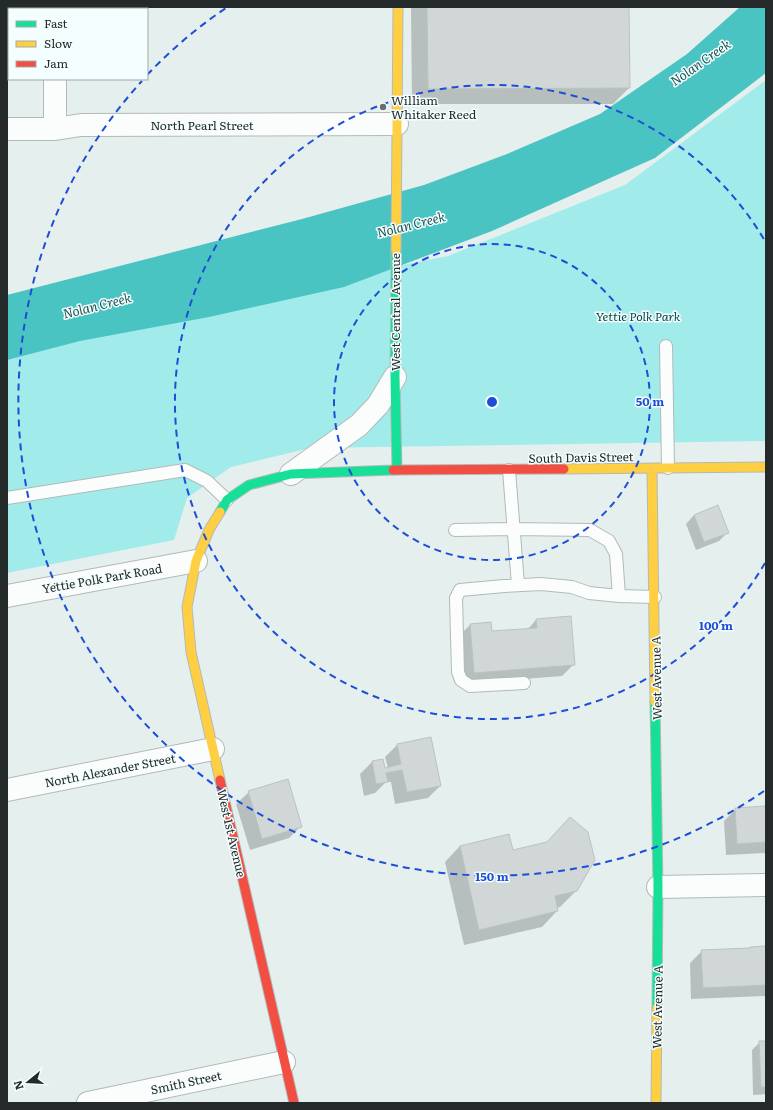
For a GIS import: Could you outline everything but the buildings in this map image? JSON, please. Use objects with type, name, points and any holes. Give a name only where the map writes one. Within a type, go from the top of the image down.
[{"type":"street","name":"West Central Avenue","points":[[397,470],[395,307],[398,7]]},
{"type":"street","points":[[55,80],[55,129]]},
{"type":"street","name":"North Pearl Street","points":[[7,129],[55,129],[81,125],[396,132]]},
{"type":"street","name":"West Central Avenue","points":[[291,474],[359,425],[378,405],[395,377]]},
{"type":"street","name":"South Davis Street","points":[[227,500],[249,485],[291,474],[397,470],[766,467]]},
{"type":"street","name":"West Avenue A","points":[[652,468],[658,887],[656,1103]]},
{"type":"street","name":"West 1st Avenue","points":[[227,500],[209,530],[196,561],[187,607],[191,652],[294,1103]]},
{"type":"street","name":"Yettie Polk Park Road","points":[[7,596],[196,561]]},
{"type":"street","name":"North Alexander Street","points":[[7,790],[213,749]]},
{"type":"street","points":[[658,887],[766,885]]},
{"type":"street","name":"Smith Street","points":[[88,1103],[284,1062]]},
{"type":"lane","points":[[666,346],[668,468]]},
{"type":"lane","points":[[7,498],[185,470],[207,481],[227,500]]},
{"type":"lane","points":[[509,470],[518,585]]},
{"type":"lane","points":[[455,530],[590,530],[609,541],[616,554],[619,596]]},
{"type":"lane","points":[[524,683],[470,686],[461,680],[458,672],[456,598],[460,590],[541,584],[572,587],[589,593],[655,597]]},
{"type":"green space","name":"Yettie Polk Park","points":[[766,80],[766,441],[310,448],[231,467],[187,498],[174,540],[7,573],[7,344],[448,256],[625,185]]},
{"type":"water","name":"Nolan Creek","points":[[740,7],[766,7],[766,73],[655,158],[492,231],[344,287],[209,317],[80,341],[7,360],[7,295],[302,219],[424,185],[507,154],[600,114],[687,54]]},
{"type":"traffic: fast","points":[[396,251],[395,377],[397,470]]},
{"type":"traffic: fast","points":[[220,512],[227,500],[249,485],[291,474],[393,470]]},
{"type":"traffic: fast","points":[[655,702],[658,887],[657,1008]]},
{"type":"traffic: slow","points":[[396,251],[398,7]]},
{"type":"traffic: slow","points":[[564,469],[766,467]]},
{"type":"traffic: slow","points":[[652,468],[655,702]]},
{"type":"traffic: slow","points":[[220,512],[209,530],[196,561],[187,607],[191,652],[220,780]]},
{"type":"traffic: slow","points":[[656,1103],[657,1008]]},
{"type":"traffic: jam","points":[[393,470],[564,469]]},
{"type":"traffic: jam","points":[[220,780],[294,1103]]},
{"type":"place","name":"William Whitaker Reed","points":[[383,107]]}]
